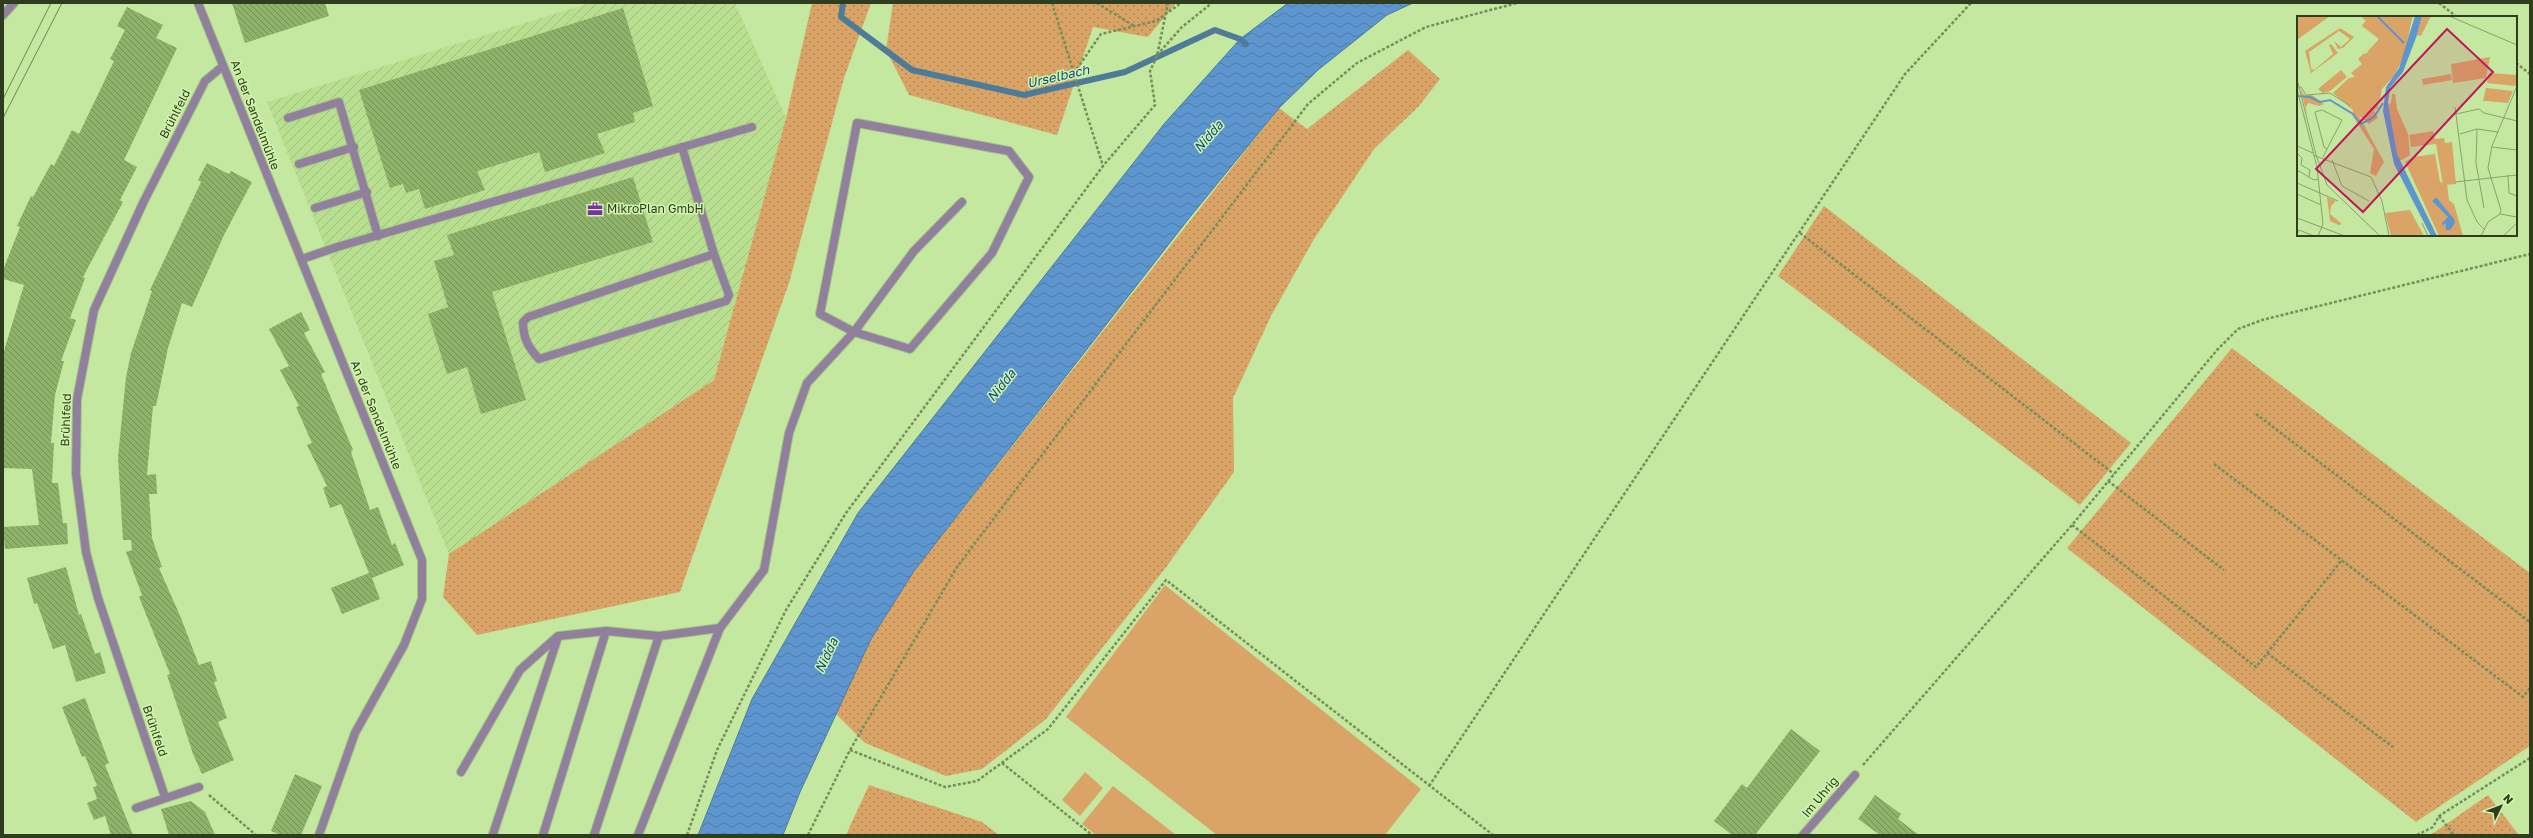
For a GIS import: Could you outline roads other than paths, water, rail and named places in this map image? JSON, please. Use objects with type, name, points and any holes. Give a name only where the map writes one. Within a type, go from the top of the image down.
[{"type":"street","points":[[3,15],[14,3]]},
{"type":"street","name":"An der Sandelmühle","points":[[198,3],[422,560],[422,599],[404,645],[355,733],[319,835]]},
{"type":"street","name":"Brühlfeld","points":[[165,797],[98,598],[86,552],[76,474],[77,399],[94,310],[143,203],[206,81],[223,66]]},
{"type":"street","points":[[288,118],[339,102],[354,147],[378,236]]},
{"type":"street","points":[[857,123],[1009,151],[1029,177],[992,253],[910,349],[854,332],[820,314],[857,123]]},
{"type":"street","points":[[302,259],[752,127]]},
{"type":"street","points":[[299,164],[354,147]]},
{"type":"street","points":[[682,147],[714,254],[729,295],[726,301],[539,359],[530,349],[523,335],[523,322],[528,317],[714,254]]},
{"type":"street","points":[[315,208],[367,192]]},
{"type":"street","points":[[638,835],[720,628],[764,570],[789,433],[807,383],[854,332],[914,251],[962,202]]},
{"type":"street","points":[[461,772],[520,670],[558,636],[606,631],[659,636],[720,628]]},
{"type":"street","points":[[543,835],[606,631]]},
{"type":"street","points":[[493,834],[558,636]]},
{"type":"street","points":[[594,835],[659,636]]},
{"type":"street","name":"Im Uhrig","points":[[1803,835],[1855,775]]},
{"type":"street","points":[[136,808],[198,787]]},
{"type":"water","name":"Nidda","points":[[1288,3],[1413,3],[1387,15],[1318,70],[1279,108],[1190,217],[914,571],[871,639],[800,792],[783,835],[698,835],[752,699],[858,513],[1164,124],[1240,39]]},
{"type":"waterway","name":"Urselbach","points":[[843,3],[841,17],[912,70],[1024,95],[1125,72],[1215,30],[1240,39],[1246,44]]},
{"type":"tram line","points":[[3,99],[51,3]]},
{"type":"tram line","points":[[3,118],[62,3]]},
{"type":"place","name":"MikroPlan GmbH","points":[[595,209]]}]
